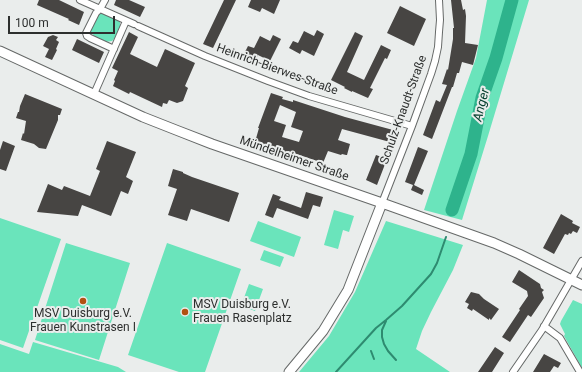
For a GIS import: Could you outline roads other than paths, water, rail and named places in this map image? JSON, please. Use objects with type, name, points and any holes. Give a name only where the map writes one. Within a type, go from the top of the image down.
[{"type":"main road","name":"Mündelheimer Straße","points":[[0,51],[144,117],[212,144],[382,202],[494,243],[582,285]]},
{"type":"main road","points":[[289,372],[323,331],[348,290],[382,202]]},
{"type":"street","name":"Heinrich-Bierwes-Straße","points":[[80,0],[205,56],[268,81],[309,96],[412,126]]},
{"type":"street","points":[[105,0],[100,9],[96,12],[86,33],[90,38],[114,49]]},
{"type":"street","name":"Schulz-Knaudt-Straße","points":[[382,202],[431,74],[438,47],[440,20],[439,0]]},
{"type":"street","points":[[94,94],[126,21]]},
{"type":"street","points":[[513,372],[544,326],[582,261]]},
{"type":"street","points":[[544,326],[560,338],[580,372]]},
{"type":"waterway","name":"Anger","points":[[452,210],[471,154],[482,98],[496,58],[512,0]]},
{"type":"waterway","name":"Anger","points":[[336,372],[376,328],[402,306],[431,274],[437,263],[446,237]]},
{"type":"waterway","points":[[386,321],[382,330],[382,337],[388,351],[396,360]]},
{"type":"waterway","points":[[371,351],[374,359]]},
{"type":"place","name":"MSV Duisburg e.V. Frauen Kunstrasen I","points":[[83,301]]},
{"type":"place","name":"MSV Duisburg e.V. Frauen Rasenplatz","points":[[185,312]]}]
